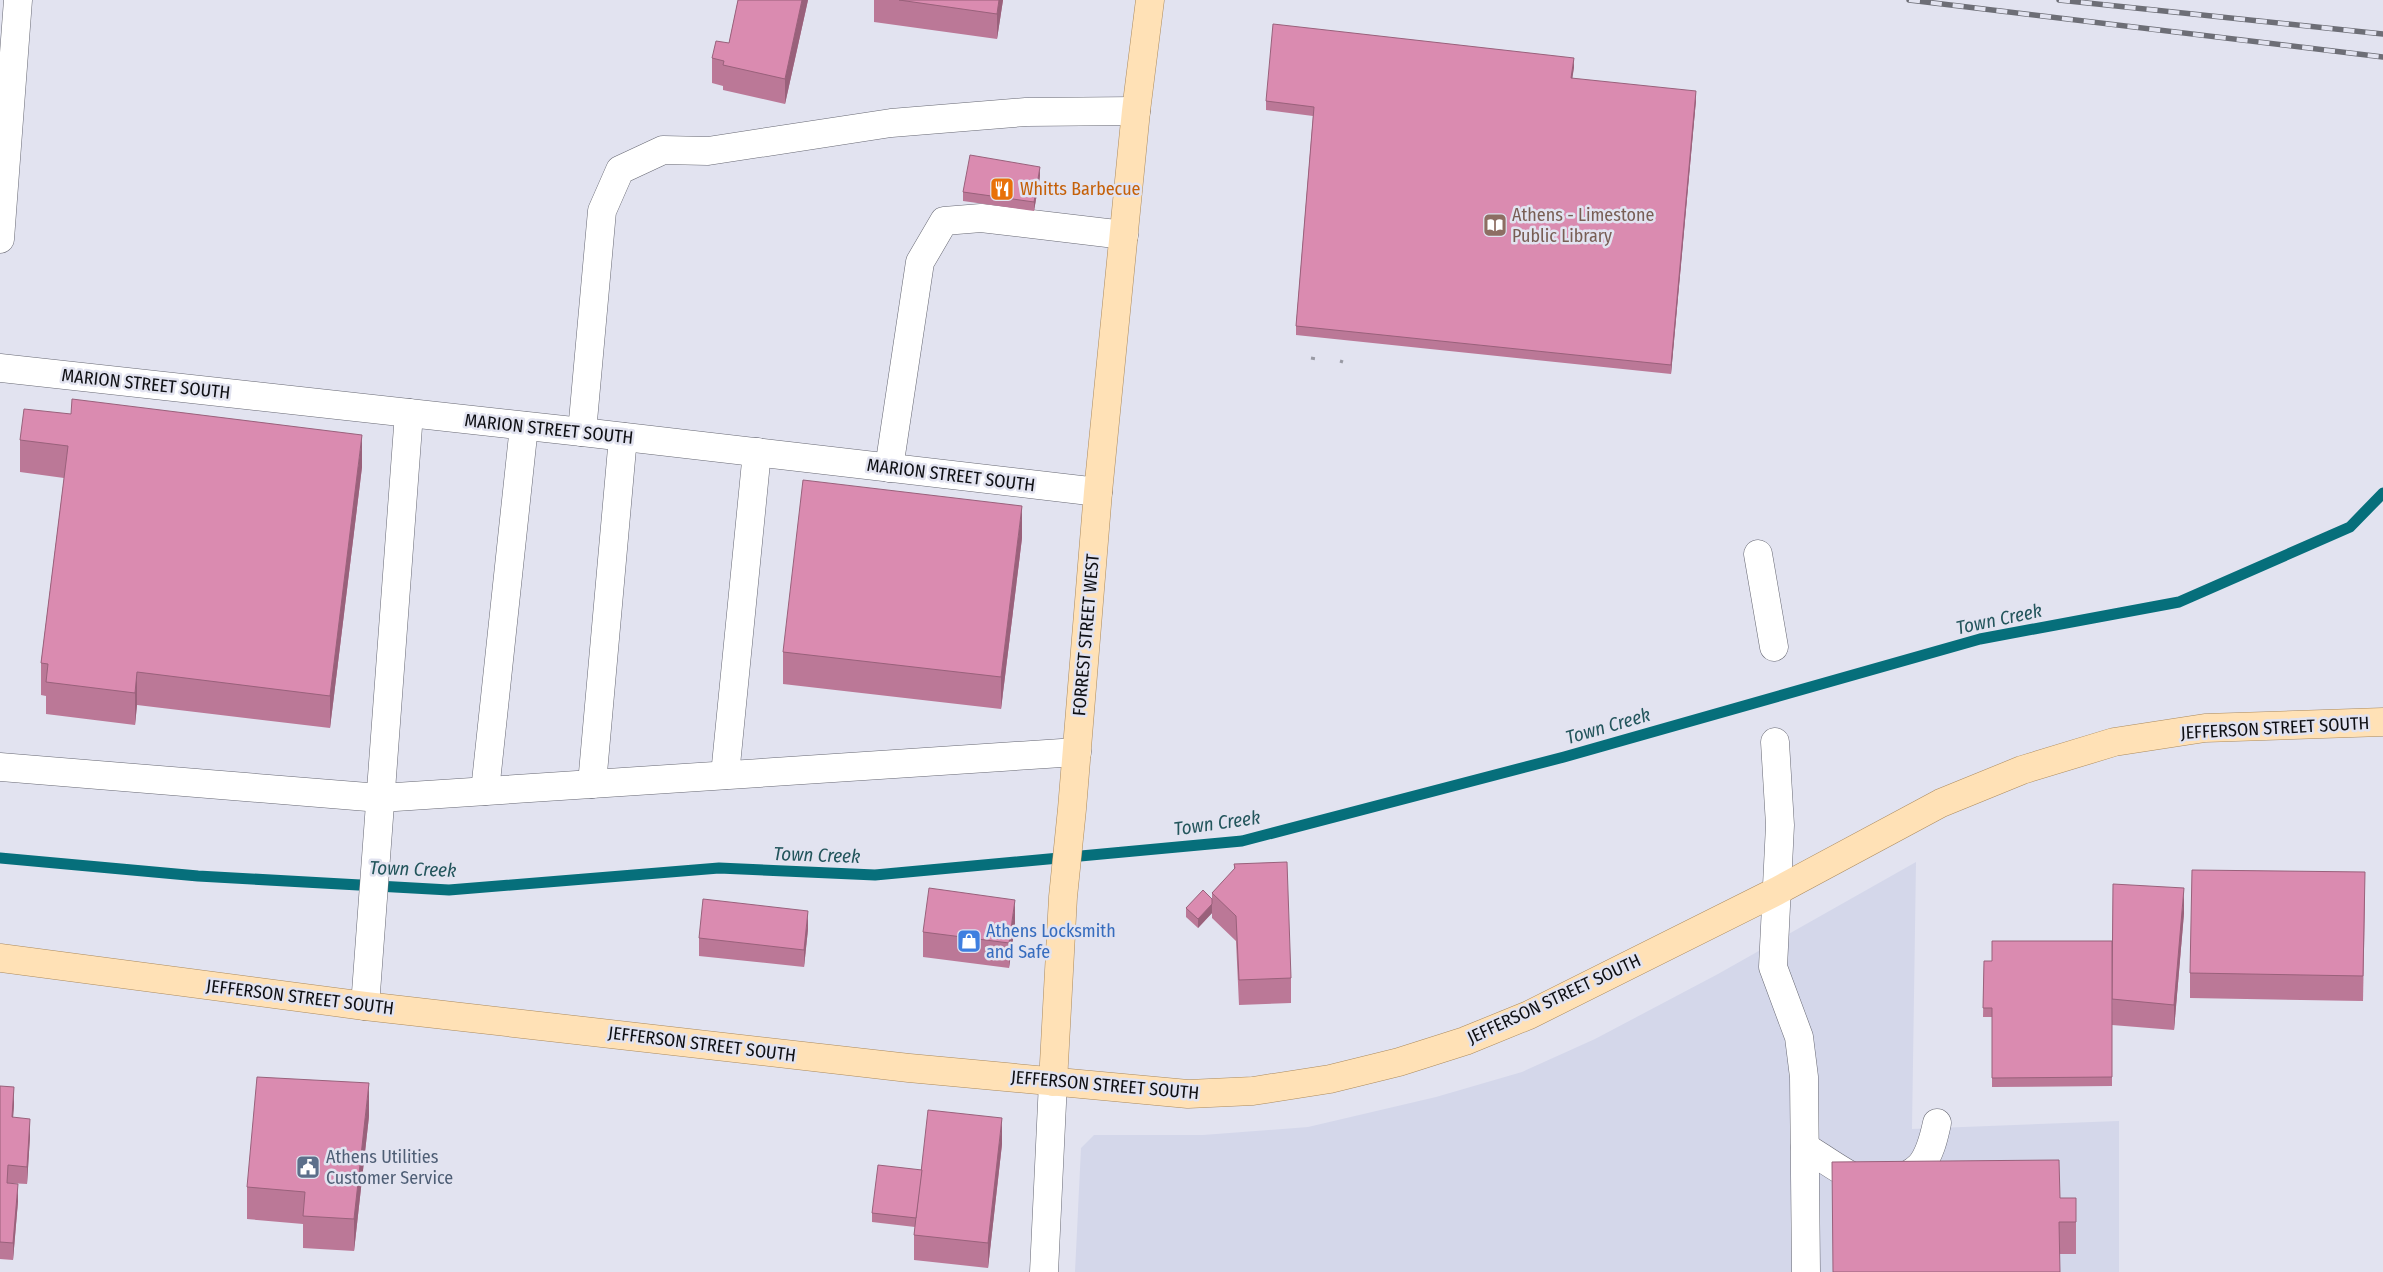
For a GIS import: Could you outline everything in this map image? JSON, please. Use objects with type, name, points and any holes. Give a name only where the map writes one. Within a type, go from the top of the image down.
[{"type":"main road","name":"FORREST STREET WEST","points":[[1053,1082],[1063,897],[1098,492],[1136,112],[1150,0]]},
{"type":"main road","name":"JEFFERSON STREET SOUTH","points":[[0,958],[365,1006],[909,1068],[1188,1094],[1253,1091],[1330,1079],[1399,1062],[1465,1041],[1528,1015],[1777,891],[1941,803],[2022,770],[2114,742],[2205,728],[2383,722]]},
{"type":"street","points":[[0,239],[18,0]]},
{"type":"street","points":[[582,432],[602,211],[620,170],[663,150],[708,151],[891,123],[1026,112],[1136,112]]},
{"type":"street","points":[[889,468],[920,262],[944,221],[981,218],[1124,235]]},
{"type":"street","name":"MARION STREET SOUTH","points":[[0,368],[582,432],[1098,492]]},
{"type":"street","points":[[365,1006],[409,413]]},
{"type":"street","points":[[485,791],[524,426]]},
{"type":"street","points":[[592,784],[623,437]]},
{"type":"street","points":[[725,775],[757,452]]},
{"type":"street","points":[[1758,554],[1774,647]]},
{"type":"street","points":[[1776,742],[1780,824],[1773,967],[1799,1037],[1804,1077],[1806,1272]]},
{"type":"street","points":[[0,767],[380,798],[1077,752]]},
{"type":"street","name":"FORREST STREET WEST","points":[[1044,1272],[1053,1082]]},
{"type":"street","points":[[1805,1146],[1857,1179],[1878,1182],[1902,1178],[1920,1165],[1933,1142],[1937,1123]]},
{"type":"path","points":[[1311,358],[1317,358]]},
{"type":"shaded area","points":[[1916,862],[1912,1129],[2119,1121],[2119,1272],[1075,1272],[1081,1148],[1094,1135],[1203,1135],[1308,1127],[1436,1097],[1522,1072],[1595,1039],[1718,974]]},
{"type":"building","points":[[738,0],[802,0],[785,79],[723,65],[724,61],[712,58],[716,41],[729,43]]},
{"type":"building","points":[[899,0],[999,0],[997,14]]},
{"type":"building","name":"Athens - Limestone Public Library","points":[[1273,24],[1574,58],[1571,78],[1696,91],[1671,365],[1296,326],[1314,107],[1266,101]]},
{"type":"building","name":"Whitts Barbecue","points":[[970,155],[1040,167],[1034,202],[963,192]]},
{"type":"building","points":[[72,399],[362,435],[330,696],[137,672],[135,693],[46,682],[48,664],[41,663],[68,446],[20,440],[24,409],[71,414]]},
{"type":"building","points":[[803,480],[1022,506],[1001,677],[783,652]]},
{"type":"building","points":[[1287,862],[1291,978],[1239,980],[1236,916],[1212,893],[1235,868],[1234,864]]},
{"type":"building","points":[[2192,870],[2365,872],[2363,976],[2190,973]]},
{"type":"building","points":[[2113,884],[2184,888],[2174,1005],[2112,999]]},
{"type":"building","points":[[929,888],[1015,900],[1009,943],[923,932]]},
{"type":"building","points":[[1203,890],[1212,899],[1212,904],[1198,919],[1186,908]]},
{"type":"building","points":[[703,899],[808,911],[804,950],[699,938]]},
{"type":"building","points":[[1992,941],[2112,941],[2112,1077],[1992,1078],[1992,1008],[1983,1008],[1984,961],[1992,961]]},
{"type":"building","name":"Athens Utilities Customer Service","points":[[257,1077],[369,1083],[354,1219],[303,1216],[305,1192],[247,1187]]},
{"type":"building","points":[[0,1086],[14,1087],[12,1117],[30,1119],[27,1167],[8,1165],[7,1183],[18,1184],[13,1243],[0,1242]]},
{"type":"building","points":[[928,1110],[1002,1118],[988,1243],[914,1235]]},
{"type":"building","points":[[2059,1160],[2060,1198],[2076,1198],[2076,1222],[2059,1222],[2060,1272],[1833,1272],[1832,1162]]},
{"type":"building","points":[[878,1165],[922,1170],[916,1218],[872,1213]]},
{"type":"waterway","name":"Town Creek","points":[[0,858],[198,876],[449,890],[719,868],[875,875],[1242,841],[1564,757],[1980,639],[2179,602],[2350,527],[2383,493]]},
{"type":"railway","points":[[1909,0],[2383,57]]},
{"type":"railway","points":[[2059,0],[2383,34]]},
{"type":"place","name":"Whitts Barbecue","points":[[1002,189]]},
{"type":"place","name":"Athens - Limestone Public Library","points":[[1495,225]]},
{"type":"place","name":"Athens Locksmith and Safe","points":[[969,941]]},
{"type":"place","name":"Athens Utilities Customer Service","points":[[308,1167]]}]
